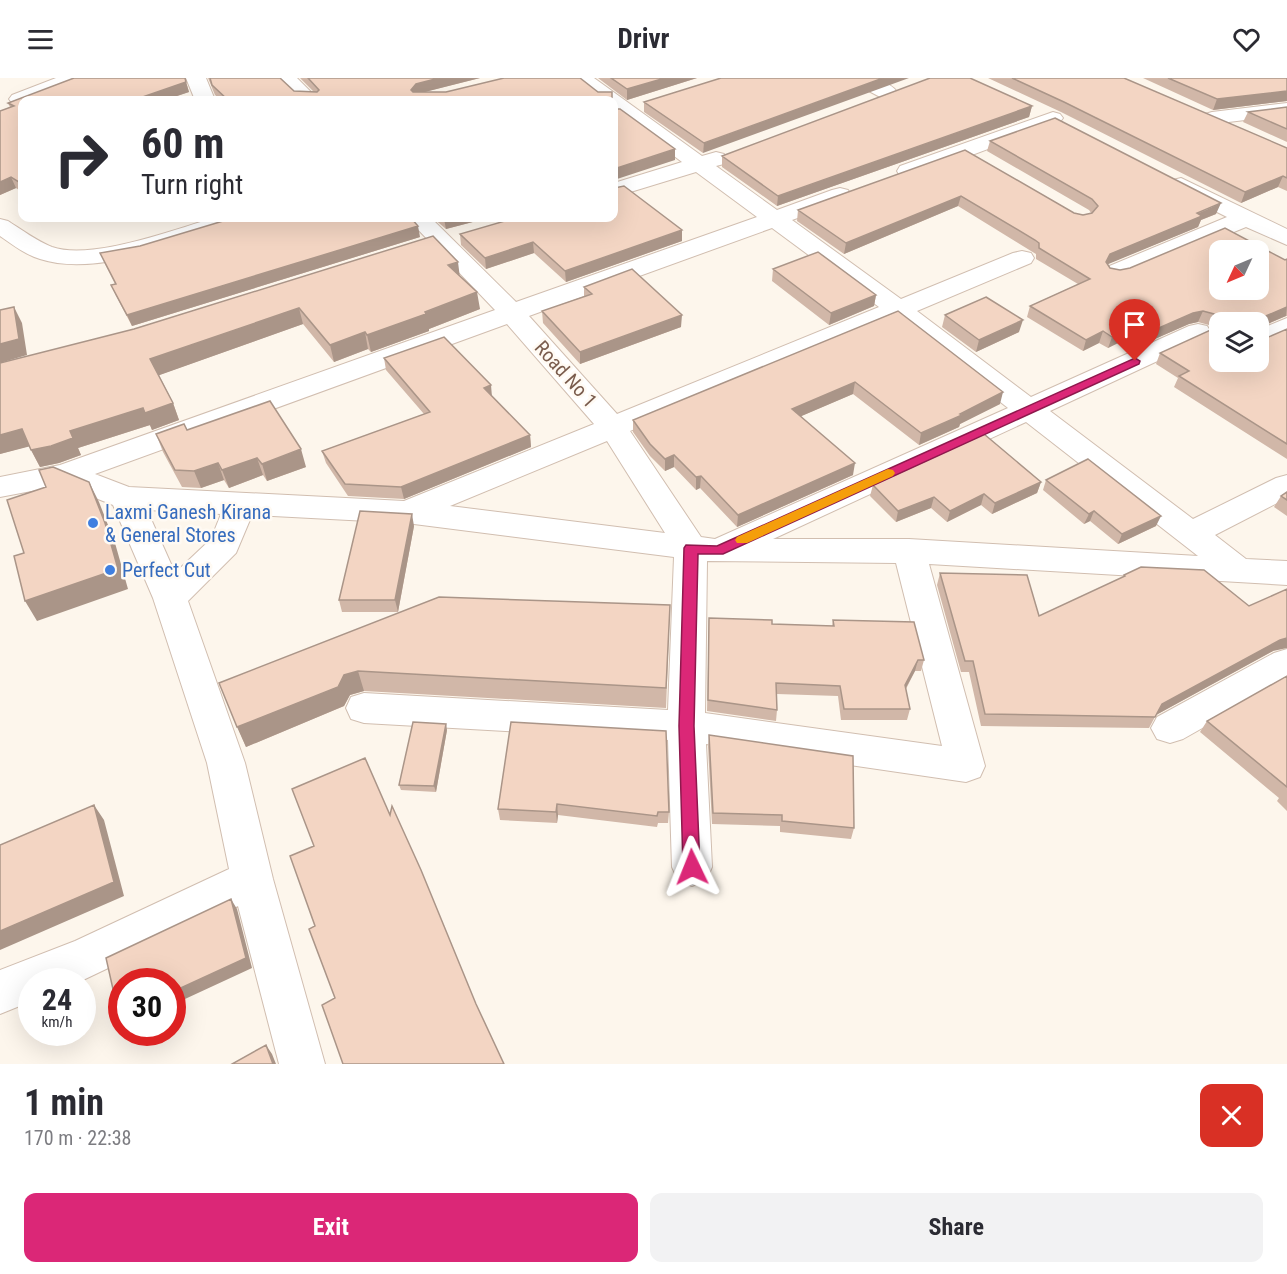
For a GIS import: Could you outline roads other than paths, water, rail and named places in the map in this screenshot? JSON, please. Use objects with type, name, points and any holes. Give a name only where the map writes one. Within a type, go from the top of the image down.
[{"type":"street","points":[[27,96],[74,78]]},
{"type":"street","points":[[196,78],[203,96]]},
{"type":"street","points":[[285,78],[305,96]]},
{"type":"street","points":[[581,78],[608,96]]},
{"type":"street","points":[[859,78],[889,94]]},
{"type":"street","points":[[867,103],[910,87]]},
{"type":"street","points":[[890,177],[965,150],[1063,123],[1022,104]]},
{"type":"street","points":[[622,105],[773,219],[897,308],[1239,571]]},
{"type":"street","points":[[1192,109],[1244,132]]},
{"type":"street","points":[[1212,118],[1287,109]]},
{"type":"street","points":[[965,150],[994,167]]},
{"type":"street","points":[[618,189],[733,153]]},
{"type":"street","points":[[1164,176],[1287,238]]},
{"type":"street","points":[[0,487],[65,474],[858,189]]},
{"type":"street","points":[[1116,272],[1246,218]]},
{"type":"street","points":[[0,226],[49,254],[79,258],[104,255],[157,232],[215,222]]},
{"type":"street","name":"Road No 1","points":[[422,222],[512,313],[612,426],[705,550]]},
{"type":"street","points":[[406,512],[1022,258]]},
{"type":"street","points":[[1269,335],[1287,326]]},
{"type":"street","points":[[705,550],[1198,333]]},
{"type":"street","points":[[65,474],[126,498],[406,512],[705,550],[909,551],[1287,573]]},
{"type":"street","points":[[1191,534],[1287,485]]},
{"type":"street","points":[[126,498],[170,598],[226,763],[252,879],[302,1064]]},
{"type":"street","points":[[170,598],[225,545],[241,502]]},
{"type":"street","points":[[692,867],[686,726],[705,550]]},
{"type":"street","points":[[364,708],[686,726],[966,766],[909,551]]},
{"type":"street","points":[[1170,728],[1287,663]]},
{"type":"street","points":[[0,992],[88,957],[252,879]]},
{"type":"place","name":"Laxmi Ganesh Kirana & General Stores","points":[[93,523]]},
{"type":"place","name":"Perfect Cut","points":[[110,570]]}]
